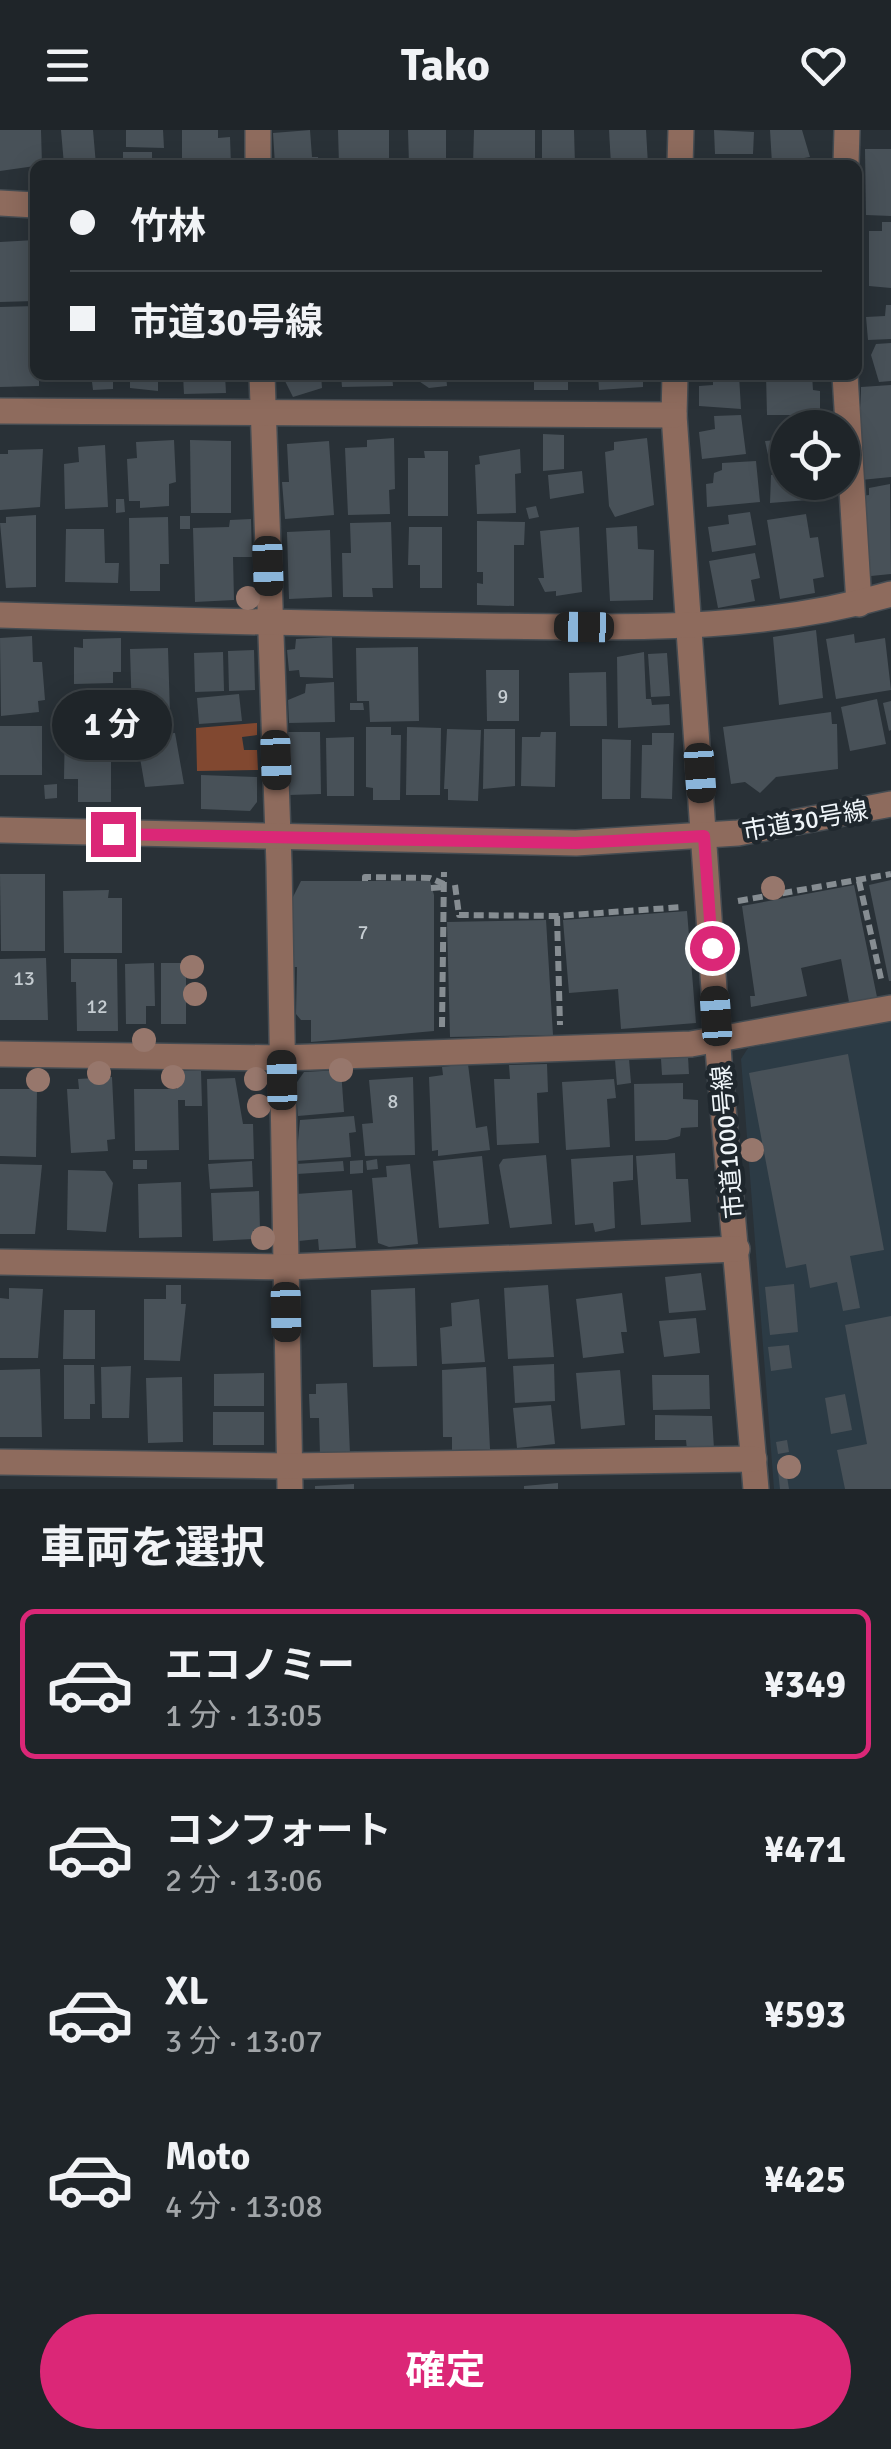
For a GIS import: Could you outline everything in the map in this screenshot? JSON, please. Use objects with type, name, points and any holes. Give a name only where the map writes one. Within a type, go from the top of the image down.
[{"type":"street","points":[[258,130],[258,160]]},
{"type":"street","points":[[680,160],[681,130]]},
{"type":"street","points":[[846,160],[847,130]]},
{"type":"street","points":[[0,203],[30,205]]},
{"type":"street","points":[[262,380],[278,838],[289,1477]]},
{"type":"street","name":"市道1000号線","points":[[675,380],[674,416],[718,1040],[756,1489]]},
{"type":"street","points":[[844,380],[859,604]]},
{"type":"street","points":[[0,412],[674,416]]},
{"type":"street","points":[[0,615],[271,624],[688,628],[859,604],[891,594]]},
{"type":"street","name":"市道30号線","points":[[0,830],[576,843],[704,836],[891,804]]},
{"type":"street","points":[[0,1054],[281,1058],[718,1040],[890,1008]]},
{"type":"street","points":[[0,1262],[286,1267],[737,1249]]},
{"type":"street","points":[[0,1462],[289,1477],[754,1459]]},
{"type":"path","points":[[442,1053],[444,872]]},
{"type":"path","points":[[738,901],[891,874]]},
{"type":"path","points":[[365,881],[430,878],[444,886]]},
{"type":"path","points":[[859,881],[890,1008]]},
{"type":"path","points":[[456,885],[459,915],[557,916],[692,906]]},
{"type":"path","points":[[432,888],[444,886]]},
{"type":"path","points":[[557,916],[560,1047]]},
{"type":"shaded area","points":[[257,723],[257,735],[242,737],[244,750],[257,750],[258,770],[197,771],[196,728]]},
{"type":"shaded area","points":[[891,1020],[891,1489],[774,1489],[741,1059],[748,1048]]},
{"type":"building","points":[[0,130],[41,130],[42,160],[30,160],[30,167],[0,171]]},
{"type":"building","points":[[61,130],[93,130],[96,160],[64,160]]},
{"type":"building","points":[[126,130],[163,130],[164,148],[126,147]]},
{"type":"building","points":[[182,130],[218,130],[218,138],[230,137],[231,160],[182,160]]},
{"type":"building","points":[[310,130],[312,157],[318,160],[275,160],[273,133]]},
{"type":"building","points":[[338,130],[389,130],[389,160],[339,160]]},
{"type":"building","points":[[408,130],[446,130],[446,160],[409,160]]},
{"type":"building","points":[[474,130],[535,130],[535,160],[473,160]]},
{"type":"building","points":[[542,130],[574,130],[575,160],[542,160]]},
{"type":"building","points":[[609,130],[646,130],[648,160],[611,160]]},
{"type":"building","points":[[714,130],[754,132],[753,154],[715,154]]},
{"type":"building","points":[[770,130],[802,130],[810,157],[772,160]]},
{"type":"building","points":[[865,149],[891,149],[891,216],[866,215]]},
{"type":"building","points":[[123,152],[152,152],[152,160],[123,160]]},
{"type":"building","points":[[882,222],[891,222],[891,288],[869,286],[869,231],[882,231]]},
{"type":"building","points":[[30,240],[30,301],[0,302],[0,242]]},
{"type":"building","points":[[886,305],[891,305],[891,339],[868,340],[866,317],[885,316]]},
{"type":"building","points":[[30,306],[30,380],[39,380],[39,386],[0,387],[0,307]]},
{"type":"building","points":[[891,343],[891,381],[879,382],[871,355],[876,344]]},
{"type":"building","points":[[63,380],[113,380],[113,389],[93,390],[92,382]]},
{"type":"building","points":[[130,380],[158,380],[158,391],[130,388]]},
{"type":"building","points":[[183,380],[225,380],[226,393],[184,394]]},
{"type":"building","points":[[284,380],[321,380],[322,388],[293,397]]},
{"type":"building","points":[[341,380],[392,380],[393,386],[342,387]]},
{"type":"building","points":[[417,380],[446,380],[447,386],[429,388]]},
{"type":"building","points":[[534,380],[568,380],[568,390],[534,390]]},
{"type":"building","points":[[598,380],[643,380],[643,387],[599,390]]},
{"type":"building","points":[[713,380],[739,380],[741,409],[699,406],[699,386],[713,385]]},
{"type":"building","points":[[766,380],[812,380],[813,390],[820,391],[820,410],[770,410],[770,415]]},
{"type":"building","points":[[891,385],[891,477],[861,480],[861,387]]},
{"type":"building","points":[[741,415],[746,454],[702,459],[699,432],[715,429],[714,416]]},
{"type":"building","points":[[543,434],[564,435],[564,469],[543,471]]},
{"type":"building","points":[[394,438],[395,489],[389,490],[390,514],[348,515],[345,448],[367,447],[367,440]]},
{"type":"building","points":[[647,438],[654,505],[615,517],[609,506],[605,452],[614,450],[614,442]]},
{"type":"building","points":[[174,440],[176,482],[169,484],[169,506],[140,508],[140,501],[129,501],[127,459],[137,458],[136,442]]},
{"type":"building","points":[[190,440],[231,441],[231,513],[191,513]]},
{"type":"building","points":[[329,441],[334,515],[285,519],[282,482],[289,482],[287,444]]},
{"type":"building","points":[[105,445],[108,507],[65,509],[64,464],[79,462],[78,447]]},
{"type":"building","points":[[43,449],[40,507],[0,510],[0,454],[8,454],[8,450]]},
{"type":"building","points":[[520,449],[521,473],[515,474],[516,513],[477,514],[475,465],[480,464],[479,456]]},
{"type":"building","points":[[424,451],[448,451],[448,516],[408,516],[408,458],[425,458]]},
{"type":"building","points":[[756,461],[760,502],[707,507],[706,484],[713,483],[714,473],[722,470],[722,463]]},
{"type":"building","points":[[582,471],[584,493],[550,499],[548,475]]},
{"type":"building","points":[[890,484],[891,574],[871,576],[860,520],[867,519],[861,496],[869,495],[869,488]]},
{"type":"building","points":[[116,499],[124,499],[125,512],[116,513]]},
{"type":"building","points":[[536,506],[539,517],[529,519],[526,508]]},
{"type":"building","points":[[750,512],[756,545],[712,552],[708,527],[729,524],[728,515]]},
{"type":"building","points":[[806,514],[810,538],[818,537],[824,577],[813,579],[815,593],[780,599],[767,520]]},
{"type":"building","points":[[36,515],[36,587],[6,588],[0,523],[6,523],[6,517]]},
{"type":"building","points":[[180,516],[190,516],[190,529],[180,529]]},
{"type":"building","points":[[168,517],[169,564],[160,564],[160,591],[130,591],[129,518]]},
{"type":"building","points":[[251,519],[252,557],[233,557],[234,600],[195,602],[193,528],[229,527],[230,520]]},
{"type":"building","points":[[477,521],[525,522],[524,545],[514,545],[514,606],[477,605],[477,583],[483,584],[483,572],[477,572]]},
{"type":"building","points":[[391,522],[393,588],[372,588],[373,597],[343,597],[342,553],[351,553],[350,523]]},
{"type":"building","points":[[637,526],[638,549],[654,550],[653,600],[610,601],[606,528]]},
{"type":"building","points":[[409,527],[442,527],[442,588],[420,588],[420,565],[408,565]]},
{"type":"building","points":[[579,527],[582,592],[556,596],[556,591],[545,592],[538,578],[544,578],[540,531]]},
{"type":"building","points":[[66,529],[104,529],[105,563],[119,563],[118,583],[65,582]]},
{"type":"building","points":[[330,530],[332,597],[289,599],[287,532]]},
{"type":"building","points":[[755,553],[760,578],[751,580],[755,601],[718,608],[709,561]]},
{"type":"building","points":[[816,630],[823,698],[779,705],[773,637]]},
{"type":"building","points":[[854,634],[855,643],[885,638],[891,690],[836,699],[826,639]]},
{"type":"building","points":[[32,636],[33,662],[42,662],[45,700],[38,701],[39,712],[1,716],[0,638]]},
{"type":"building","points":[[332,637],[333,678],[300,677],[299,670],[289,671],[287,650],[295,649],[296,639]]},
{"type":"building","points":[[121,638],[121,672],[113,672],[113,683],[74,684],[74,647],[83,648],[83,639]]},
{"type":"building","points":[[418,647],[419,721],[370,722],[369,701],[357,701],[356,648]]},
{"type":"building","points":[[168,648],[170,715],[132,716],[130,649]]},
{"type":"building","points":[[254,650],[255,690],[229,691],[228,651]]},
{"type":"building","points":[[223,652],[224,691],[195,692],[194,653]]},
{"type":"building","points":[[644,652],[646,699],[651,699],[652,705],[669,704],[670,725],[618,728],[617,657]]},
{"type":"building","points":[[667,653],[670,696],[651,697],[648,654]]},
{"type":"building","points":[[486,670],[519,670],[519,721],[487,721]]},
{"type":"building","points":[[606,672],[607,726],[570,726],[569,673]]},
{"type":"building","points":[[334,682],[335,722],[289,723],[288,700],[305,693],[306,684]]},
{"type":"building","points":[[239,694],[242,721],[199,724],[197,698]]},
{"type":"building","points":[[877,699],[886,744],[850,751],[841,707]]},
{"type":"building","points":[[891,701],[891,730],[889,731],[883,703]]},
{"type":"building","points":[[350,703],[363,703],[364,710],[350,710]]},
{"type":"building","points":[[831,712],[832,724],[837,724],[838,769],[776,777],[760,793],[745,782],[731,784],[723,727]]},
{"type":"building","points":[[65,723],[102,723],[102,734],[111,734],[111,802],[78,802],[78,779],[64,779]]},
{"type":"building","points":[[0,726],[42,726],[42,775],[0,775]]},
{"type":"building","points":[[155,727],[155,734],[175,733],[184,784],[145,787],[135,729]]},
{"type":"building","points":[[366,727],[391,727],[391,735],[401,735],[400,800],[373,800],[373,788],[366,787]]},
{"type":"building","points":[[407,727],[441,728],[440,795],[406,795]]},
{"type":"building","points":[[447,729],[481,730],[478,801],[448,800],[448,789],[444,789]]},
{"type":"building","points":[[484,729],[515,729],[515,786],[483,789]]},
{"type":"building","points":[[288,732],[320,732],[321,794],[289,795]]},
{"type":"building","points":[[541,732],[556,732],[555,787],[521,786],[522,737],[540,737]]},
{"type":"building","points":[[652,733],[674,733],[672,799],[641,798],[642,745],[652,745]]},
{"type":"building","points":[[354,737],[354,796],[327,796],[326,738]]},
{"type":"building","points":[[602,739],[631,740],[630,799],[602,799]]},
{"type":"building","points":[[201,775],[257,777],[257,802],[250,811],[201,809]]},
{"type":"building","points":[[57,784],[57,798],[45,799],[44,785]]},
{"type":"building","points":[[0,874],[45,874],[45,951],[1,951]]},
{"type":"building","points":[[891,880],[891,981],[889,981],[869,885]]},
{"type":"building","points":[[301,881],[430,881],[434,895],[434,1031],[311,1042],[311,1020],[301,1020],[296,1014],[297,967],[293,967],[293,897]]},
{"type":"building","points":[[854,885],[877,997],[849,1002],[841,959],[801,968],[807,996],[751,1007],[750,996],[755,996],[742,906]]},
{"type":"building","points":[[109,890],[108,898],[122,898],[122,953],[64,953],[63,891]]},
{"type":"building","points":[[687,911],[696,1023],[621,1029],[618,989],[569,993],[563,920]]},
{"type":"building","points":[[546,920],[553,1035],[450,1037],[447,922]]},
{"type":"building","points":[[46,958],[48,1020],[0,1020],[0,959]]},
{"type":"building","points":[[71,959],[117,959],[118,1031],[77,1031],[76,982],[71,982]]},
{"type":"building","points":[[154,963],[155,1006],[146,1006],[146,1024],[126,1024],[125,964]]},
{"type":"building","points":[[161,963],[186,963],[186,1024],[161,1024]]},
{"type":"building","points":[[848,1054],[884,1250],[850,1256],[860,1308],[843,1311],[837,1282],[810,1288],[806,1264],[786,1268],[749,1073]]},
{"type":"building","points":[[688,1057],[689,1074],[662,1075],[661,1059]]},
{"type":"building","points":[[629,1059],[631,1083],[617,1085],[615,1060]]},
{"type":"building","points":[[468,1064],[476,1128],[487,1126],[490,1150],[438,1156],[438,1150],[432,1151],[429,1077],[443,1075],[442,1067]]},
{"type":"building","points":[[547,1064],[548,1092],[537,1093],[539,1143],[497,1145],[494,1079],[510,1079],[509,1065]]},
{"type":"building","points":[[341,1070],[344,1112],[298,1116],[295,1085],[304,1072]]},
{"type":"building","points":[[177,1071],[201,1071],[202,1106],[185,1106],[185,1100],[178,1100],[179,1150],[135,1151],[134,1089],[177,1089]]},
{"type":"building","points":[[112,1077],[115,1139],[107,1140],[108,1151],[71,1153],[67,1089],[79,1089],[78,1079]]},
{"type":"building","points":[[413,1077],[415,1155],[365,1156],[362,1124],[373,1123],[369,1080]]},
{"type":"building","points":[[235,1078],[243,1124],[253,1124],[254,1159],[209,1160],[207,1079]]},
{"type":"building","points":[[614,1079],[616,1098],[607,1099],[610,1147],[566,1150],[562,1082]]},
{"type":"building","points":[[683,1083],[683,1099],[698,1100],[698,1127],[681,1128],[680,1136],[667,1140],[635,1141],[634,1084]]},
{"type":"building","points":[[0,1089],[37,1089],[36,1157],[0,1156]]},
{"type":"building","points":[[354,1116],[356,1132],[349,1133],[351,1157],[296,1161],[300,1120]]},
{"type":"building","points":[[675,1153],[676,1179],[688,1179],[691,1222],[641,1225],[636,1156]]},
{"type":"building","points":[[546,1155],[552,1224],[510,1228],[499,1165],[503,1159]]},
{"type":"building","points":[[633,1155],[633,1180],[613,1182],[615,1228],[595,1232],[593,1223],[575,1225],[571,1159]]},
{"type":"building","points":[[482,1156],[489,1224],[439,1228],[433,1161]]},
{"type":"building","points":[[377,1159],[378,1169],[367,1170],[366,1161]]},
{"type":"building","points":[[133,1160],[147,1160],[147,1169],[133,1169]]},
{"type":"building","points":[[363,1160],[363,1173],[350,1174],[350,1161]]},
{"type":"building","points":[[252,1161],[253,1187],[210,1189],[208,1164]]},
{"type":"building","points":[[343,1161],[344,1171],[297,1174],[296,1164]]},
{"type":"building","points":[[0,1164],[42,1165],[35,1234],[0,1234]]},
{"type":"building","points":[[410,1164],[418,1244],[389,1247],[378,1243],[372,1178],[387,1177],[386,1166]]},
{"type":"building","points":[[68,1170],[105,1171],[113,1183],[106,1232],[67,1230]]},
{"type":"building","points":[[181,1182],[182,1237],[139,1238],[138,1184]]},
{"type":"building","points":[[352,1190],[356,1248],[319,1250],[318,1239],[299,1241],[296,1194]]},
{"type":"building","points":[[259,1191],[260,1230],[253,1230],[253,1239],[213,1241],[211,1193]]},
{"type":"building","points":[[701,1273],[706,1310],[669,1313],[665,1277]]},
{"type":"building","points":[[794,1284],[798,1332],[770,1335],[765,1287]]},
{"type":"building","points":[[166,1285],[181,1285],[181,1304],[186,1304],[180,1361],[144,1360],[144,1299],[166,1299]]},
{"type":"building","points":[[548,1285],[554,1357],[508,1359],[504,1288]]},
{"type":"building","points":[[9,1288],[43,1289],[38,1358],[0,1358],[0,1298],[9,1299]]},
{"type":"building","points":[[415,1288],[417,1366],[373,1367],[371,1290]]},
{"type":"building","points":[[622,1293],[627,1332],[621,1332],[624,1353],[583,1358],[576,1299]]},
{"type":"building","points":[[479,1299],[485,1362],[442,1364],[440,1328],[452,1326],[451,1303]]},
{"type":"building","points":[[64,1310],[95,1310],[95,1359],[63,1359]]},
{"type":"building","points":[[891,1316],[891,1489],[845,1489],[837,1450],[867,1444],[845,1325]]},
{"type":"building","points":[[696,1318],[700,1353],[664,1357],[659,1321]]},
{"type":"building","points":[[789,1345],[792,1368],[771,1371],[768,1347]]},
{"type":"building","points":[[554,1364],[555,1401],[515,1403],[513,1366]]},
{"type":"building","points":[[64,1365],[94,1365],[95,1404],[90,1404],[90,1419],[64,1419]]},
{"type":"building","points":[[131,1366],[129,1418],[102,1418],[101,1367]]},
{"type":"building","points":[[486,1367],[490,1449],[452,1450],[452,1437],[443,1437],[442,1370]]},
{"type":"building","points":[[40,1369],[42,1437],[0,1437],[0,1370]]},
{"type":"building","points":[[620,1370],[625,1425],[581,1429],[576,1373]]},
{"type":"building","points":[[264,1373],[264,1406],[214,1406],[214,1374]]},
{"type":"building","points":[[652,1375],[709,1375],[710,1409],[653,1410]]},
{"type":"building","points":[[182,1377],[183,1442],[148,1443],[146,1378]]},
{"type":"building","points":[[347,1383],[350,1454],[320,1455],[319,1418],[310,1418],[309,1394],[316,1394],[316,1384]]},
{"type":"building","points":[[845,1394],[852,1430],[831,1434],[825,1398]]},
{"type":"building","points":[[551,1405],[555,1444],[517,1448],[513,1408]]},
{"type":"building","points":[[213,1412],[264,1412],[264,1445],[213,1445]]},
{"type":"building","points":[[655,1415],[712,1416],[714,1449],[687,1450],[686,1440],[655,1440]]},
{"type":"building","points":[[787,1440],[789,1452],[778,1454],[776,1442]]},
{"type":"building","points":[[786,1470],[789,1489],[780,1489],[778,1471]]},
{"type":"building","points":[[558,1483],[558,1489],[524,1489],[524,1486]]},
{"type":"building","points":[[354,1484],[354,1489],[315,1489],[315,1486]]},
{"type":"route","points":[[113,834],[576,843],[704,836],[712,948]]}]
